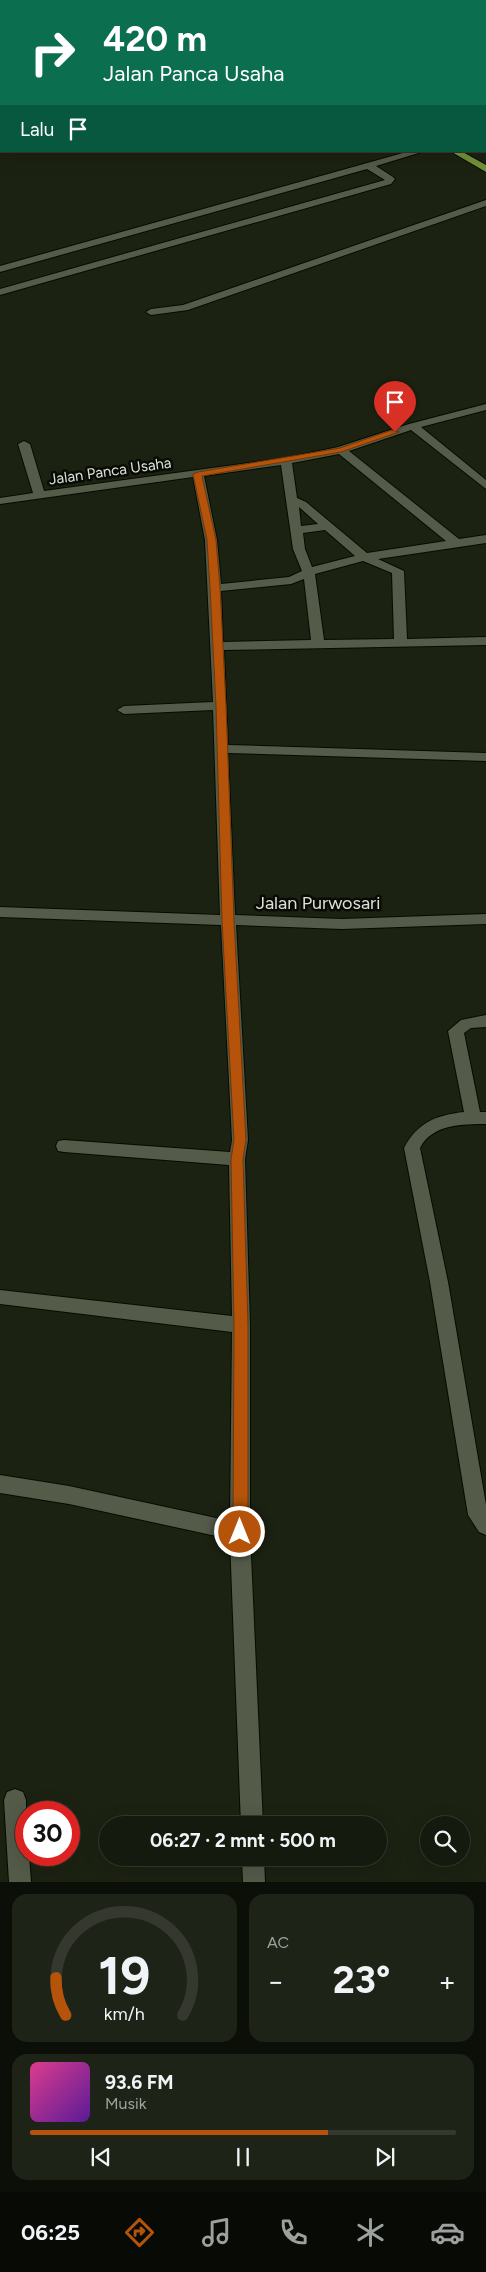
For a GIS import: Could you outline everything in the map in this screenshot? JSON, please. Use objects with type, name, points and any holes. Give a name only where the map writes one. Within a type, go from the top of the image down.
[{"type":"highway","points":[[456,152],[486,169]]},
{"type":"street","points":[[0,268],[418,152]]},
{"type":"street","points":[[0,292],[388,182],[390,179],[369,166]]},
{"type":"street","points":[[151,312],[184,308],[486,203]]},
{"type":"street","points":[[149,228],[172,244]]},
{"type":"street","name":"Jalan Panca Usaha","points":[[0,502],[286,461],[341,450],[413,426],[484,410]]},
{"type":"street","points":[[413,426],[486,486]]},
{"type":"street","points":[[24,444],[39,495]]},
{"type":"street","points":[[341,450],[457,544]]},
{"type":"street","points":[[286,461],[299,549],[309,574],[318,645]]},
{"type":"street","points":[[198,474],[212,540],[223,748],[228,921],[240,1140],[237,1159],[241,1325],[240,1532],[252,1816]]},
{"type":"street","points":[[293,500],[302,504],[364,557],[398,571],[401,643]]},
{"type":"street","points":[[297,530],[329,526]]},
{"type":"street","points":[[215,588],[291,580],[320,568],[364,557],[486,540]]},
{"type":"street","points":[[217,646],[486,642]]},
{"type":"street","points":[[124,710],[221,706]]},
{"type":"street","points":[[223,748],[486,757]]},
{"type":"street","name":"Jalan Purwosari","points":[[0,912],[342,924],[486,919]]},
{"type":"street","points":[[486,1021],[471,1022],[456,1031],[480,1118],[454,1119],[423,1130],[416,1138],[412,1148],[439,1282],[478,1515],[486,1526]]},
{"type":"street","points":[[64,1146],[237,1159]]},
{"type":"street","points":[[0,1297],[241,1325]]},
{"type":"street","points":[[0,1484],[69,1495],[240,1532]]},
{"type":"street","points":[[15,1800],[20,1882]]},
{"type":"street","points":[[253,1866],[254,1882]]},
{"type":"route","points":[[240,1532],[241,1325],[237,1159],[240,1140],[228,921],[221,706],[212,540],[198,474],[286,461],[341,450],[395,432]]}]
